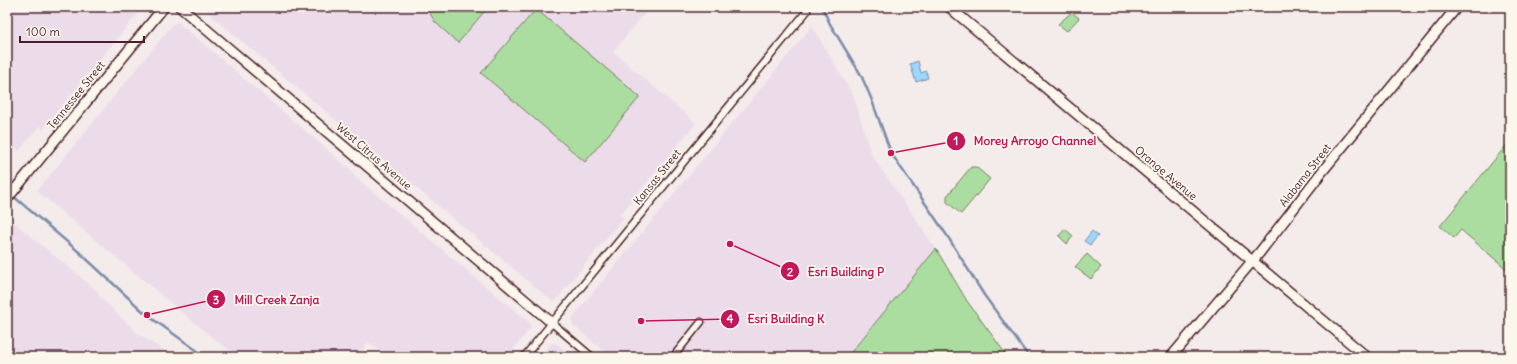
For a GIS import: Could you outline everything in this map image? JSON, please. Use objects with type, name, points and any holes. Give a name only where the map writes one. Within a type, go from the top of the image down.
[{"type":"street","name":"Tennessee Street","points":[[7,199],[164,7]]},
{"type":"street","name":"West Citrus Avenue","points":[[180,7],[552,323]]},
{"type":"street","name":"Orange Avenue","points":[[949,7],[1367,357]]},
{"type":"street","name":"Alabama Street","points":[[1171,357],[1251,261],[1457,7]]},
{"type":"street","name":"Kansas Street","points":[[524,357],[807,11]]},
{"type":"street","points":[[673,357],[701,322]]},
{"type":"street","points":[[552,323],[592,357]]},
{"type":"shaded area","points":[[7,7],[143,7],[43,129],[39,126],[19,151],[11,145],[7,149]]},
{"type":"shaded area","points":[[201,7],[650,7],[613,52],[696,123],[620,215],[623,218],[553,302]]},
{"type":"shaded area","points":[[178,22],[353,172],[352,174],[530,323],[531,327],[508,357],[387,357],[368,341],[358,357],[240,357],[214,339],[37,191],[173,24]]},
{"type":"shaded area","points":[[812,26],[854,97],[871,154],[936,249],[847,357],[611,357],[573,325],[572,318]]},
{"type":"shaded area","points":[[12,221],[95,289],[102,299],[138,334],[175,357],[7,357],[7,227]]},
{"type":"shaded area","points":[[554,343],[573,357],[540,357],[551,344]]},
{"type":"green space","points":[[426,7],[488,7],[458,43],[435,22]]},
{"type":"green space","points":[[536,9],[640,97],[585,162],[481,73]]},
{"type":"green space","points":[[1072,12],[1079,18],[1067,31],[1058,24]]},
{"type":"green space","points":[[1510,141],[1510,272],[1461,230],[1454,238],[1440,226]]},
{"type":"green space","points":[[971,167],[976,167],[990,179],[961,214],[947,202],[947,196]]},
{"type":"green space","points":[[1065,229],[1073,236],[1067,244],[1059,236]]},
{"type":"green space","points":[[936,249],[967,301],[1008,357],[847,357]]},
{"type":"green space","points":[[1087,254],[1101,267],[1091,279],[1075,267]]},
{"type":"water","points":[[918,61],[921,73],[926,71],[928,78],[916,82],[910,64]]},
{"type":"water","points":[[1092,231],[1098,236],[1090,245],[1084,241]]},
{"type":"waterway","points":[[822,7],[830,24],[861,75],[891,153],[948,237],[984,295],[1029,357]]},
{"type":"waterway","points":[[13,196],[79,252],[147,315],[206,357]]},
{"type":"place","name":"Morey Arroyo Channel","points":[[891,153]]},
{"type":"place","name":"Esri Building P","points":[[730,244]]},
{"type":"place","name":"Mill Creek Zanja","points":[[147,315]]},
{"type":"place","name":"Esri Building K","points":[[641,321]]}]
